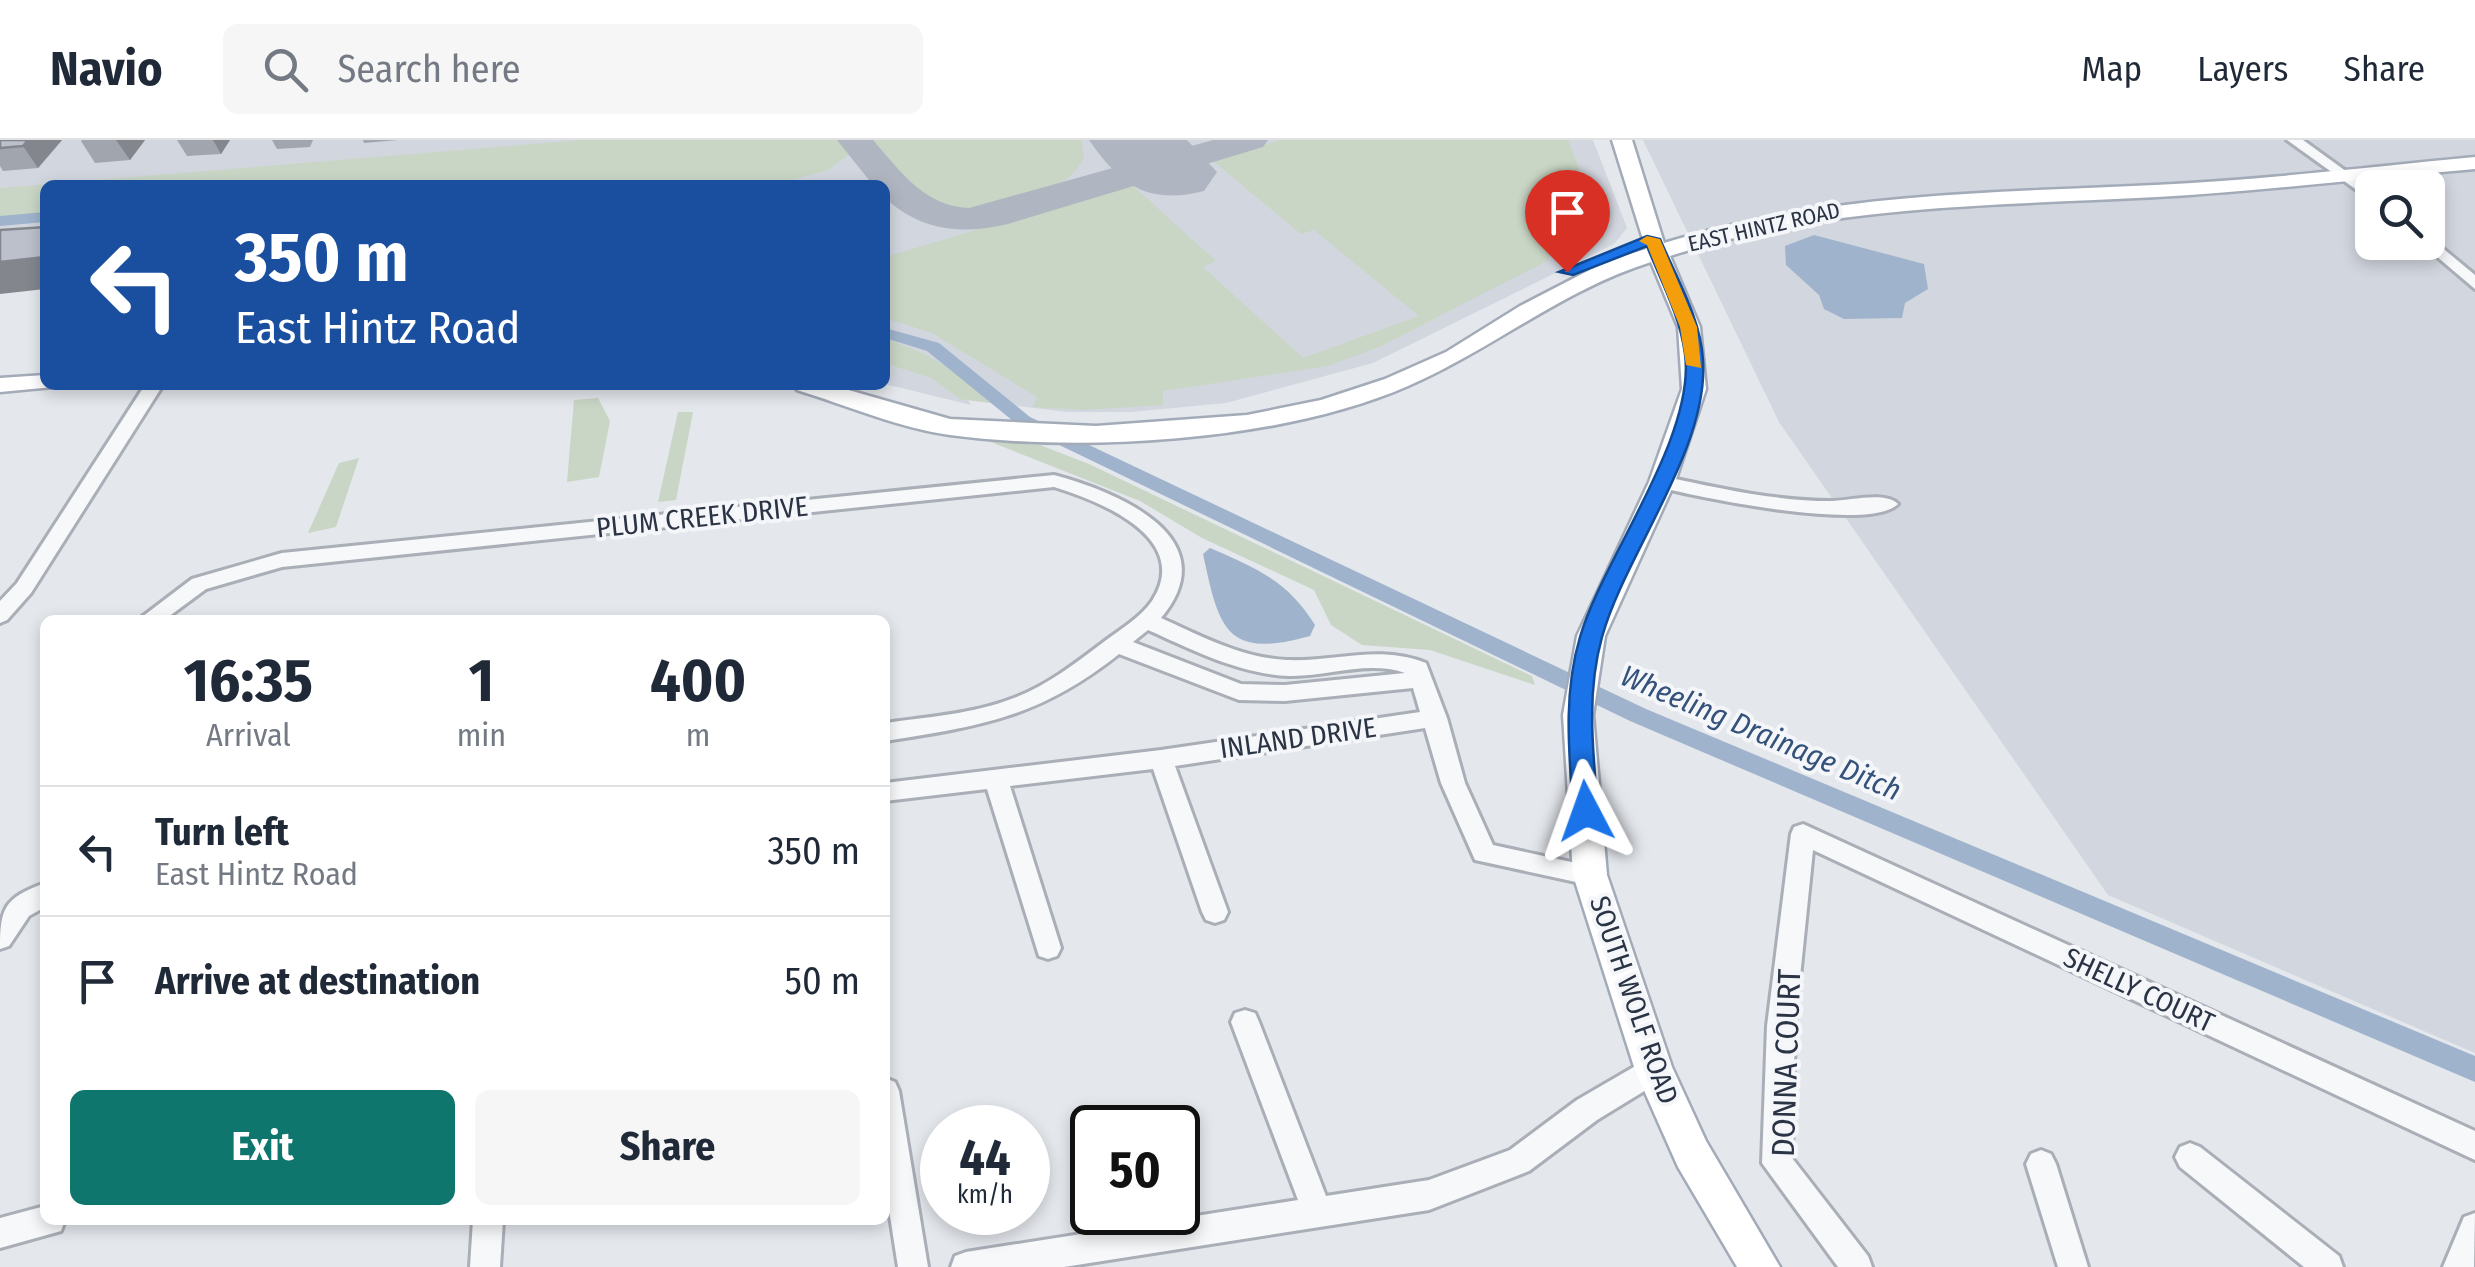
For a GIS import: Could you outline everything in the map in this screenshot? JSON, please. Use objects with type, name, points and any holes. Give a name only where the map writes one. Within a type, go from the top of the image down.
[{"type":"main road","name":"SOUTH WOLF ROAD","points":[[1617,142],[1688,327],[1694,388],[1662,482],[1591,636],[1578,715],[1590,874],[1654,1070],[1692,1154],[1760,1267]]},
{"type":"main road","name":"EAST HINTZ ROAD","points":[[828,390],[958,418],[1103,427],[1247,423],[1344,400],[1454,357],[1655,246],[1827,196],[2191,176],[2475,149]]},
{"type":"main road","name":"EAST HINTZ ROAD","points":[[1655,246],[1894,202],[2160,192],[2475,162]]},
{"type":"main road","points":[[0,370],[40,367]]},
{"type":"main road","points":[[0,386],[40,382]]},
{"type":"main road","name":"EAST HINTZ ROAD","points":[[883,390],[958,418]]},
{"type":"street","points":[[2294,140],[2355,183]]},
{"type":"street","points":[[2445,257],[2475,284]]},
{"type":"street","points":[[0,615],[24,588],[151,390]]},
{"type":"street","name":"PLUM CREEK DRIVE","points":[[155,615],[199,584],[241,568],[282,560],[1054,480],[1098,492],[1128,509],[1153,529],[1168,549],[1172,574],[1164,599],[1146,621],[1076,676],[1034,699],[981,718],[890,731]]},
{"type":"street","points":[[1662,482],[1752,503],[1834,511],[1888,504]]},
{"type":"street","points":[[1146,621],[1244,662],[1289,668],[1401,660],[1420,674],[1453,783],[1484,852],[1517,863],[1590,874]]},
{"type":"street","points":[[1116,644],[1239,692],[1286,693],[1420,674]]},
{"type":"street","name":"INLAND DRIVE","points":[[890,791],[1160,759],[1436,718]]},
{"type":"street","points":[[1160,759],[1214,912]]},
{"type":"street","points":[[996,780],[1048,948]]},
{"type":"street","name":"SHELLY COURT","points":[[1804,834],[2475,1146]]},
{"type":"street","name":"DONNA COURT","points":[[1804,834],[1781,1026],[1777,1163],[1857,1267]]},
{"type":"street","points":[[0,938],[20,908],[40,897]]},
{"type":"street","points":[[1245,1022],[1317,1212]]},
{"type":"street","points":[[966,1267],[1429,1195],[1519,1161],[1587,1110],[1654,1070]]},
{"type":"street","points":[[890,1122],[913,1267]]},
{"type":"street","points":[[2190,1157],[2328,1267]]},
{"type":"street","points":[[2041,1164],[2073,1267]]},
{"type":"street","points":[[0,1233],[40,1223]]},
{"type":"street","points":[[485,1267],[488,1225]]},
{"type":"street","points":[[2458,1267],[2475,1228]]},
{"type":"shaded area","points":[[0,140],[1593,140],[1627,228],[1614,244],[1373,363],[1226,403],[1131,412],[1067,412],[968,400],[971,405],[890,385],[890,180],[40,180],[40,248],[0,251]]},
{"type":"shaded area","points":[[1643,140],[2475,140],[2475,1053],[2108,895],[1779,422]]},
{"type":"green space","points":[[582,140],[838,140],[850,153],[829,170],[790,180],[97,180]]},
{"type":"green space","points":[[872,140],[1081,140],[1084,156],[1074,172],[1037,196],[1013,203],[963,208],[942,205],[918,192]]},
{"type":"green space","points":[[1281,140],[1568,140],[1595,210],[1553,249],[1547,261],[1379,347],[1328,366],[1163,391],[1163,405],[1084,410],[1033,407],[1037,397],[932,333],[890,320],[890,256],[1131,184],[1216,261],[1203,267],[1303,358],[1419,316],[1314,230],[1301,234],[1212,160]]},
{"type":"green space","points":[[40,185],[40,213],[0,217],[0,188]]},
{"type":"green space","points":[[890,341],[942,364],[990,403],[960,399],[931,378],[890,365]]},
{"type":"green space","points":[[598,398],[610,421],[599,477],[567,482],[574,400]]},
{"type":"green space","points":[[678,412],[693,412],[676,500],[658,502]]},
{"type":"green space","points":[[988,441],[1040,445],[1089,464],[1532,676],[1535,685],[1430,650],[1362,645],[1331,625],[1314,590],[1202,538],[1140,501]]},
{"type":"green space","points":[[359,458],[336,527],[308,533],[339,463]]},
{"type":"water","points":[[1814,235],[1924,264],[1928,289],[1905,303],[1902,318],[1844,319],[1824,309],[1819,295],[1786,265],[1785,246]]},
{"type":"water","points":[[1210,548],[1256,570],[1294,597],[1315,625],[1310,636],[1260,644],[1231,632],[1221,619],[1209,580],[1203,554]]},
{"type":"building","points":[[0,140],[28,140],[23,146],[0,148]]},
{"type":"building","points":[[40,227],[40,258],[0,262],[0,230]]},
{"type":"waterway","name":"Wheeling Drainage Ditch","points":[[0,221],[40,217]]},
{"type":"waterway","name":"Wheeling Drainage Ditch","points":[[890,334],[933,347],[1024,421],[1638,715],[2475,1069]]},
{"type":"taxiway","points":[[854,140],[889,180]]},
{"type":"taxiway","points":[[890,181],[913,204],[929,213],[969,219],[995,216],[1251,140]]},
{"type":"runway","points":[[1133,140],[1172,172]]},
{"type":"slow traffic","points":[[1647,241],[1652,239],[1688,327],[1694,365]]},
{"type":"route","points":[[1567,272],[1596,257],[1652,239],[1688,327],[1694,358],[1694,388],[1662,482],[1591,636],[1578,715],[1586,811]]}]
